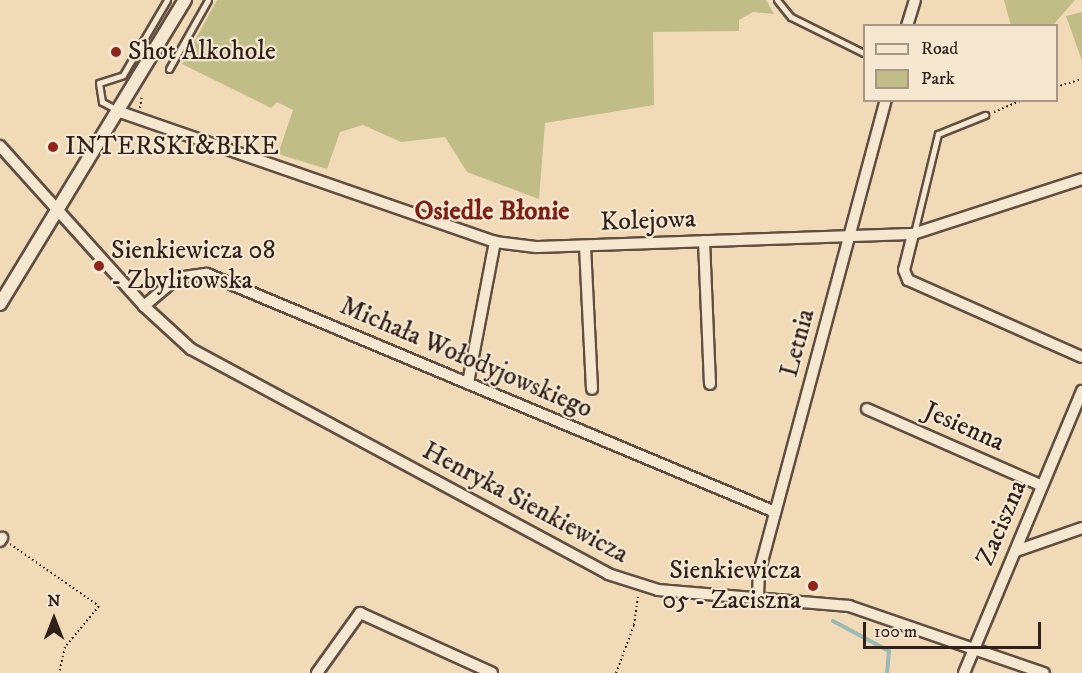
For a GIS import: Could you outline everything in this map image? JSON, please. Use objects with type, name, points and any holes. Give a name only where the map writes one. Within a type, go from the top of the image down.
[{"type":"street","points":[[0,303],[60,213],[185,0]]},
{"type":"street","points":[[908,24],[915,0]]},
{"type":"street","name":"Letnia","points":[[758,597],[775,512],[884,102]]},
{"type":"street","name":"Kolejowa","points":[[120,112],[495,242],[585,246],[913,234],[1082,179]]},
{"type":"street","name":"Henryka Sienkiewicza","points":[[0,146],[144,306],[191,349],[579,559],[640,586],[849,606],[975,645],[1044,673]]},
{"type":"street","points":[[913,234],[904,270],[908,280],[1082,357]]},
{"type":"street","points":[[704,241],[710,384]]},
{"type":"street","points":[[468,383],[495,242]]},
{"type":"street","points":[[585,246],[592,388]]},
{"type":"street","name":"Michała Wołodyjowskiego","points":[[144,306],[177,278],[207,274],[775,512]]},
{"type":"street","name":"Zaciszna","points":[[964,673],[1082,391]]},
{"type":"street","name":"Jesienna","points":[[867,409],[1042,486]]},
{"type":"street","points":[[1016,551],[1082,528]]},
{"type":"street","points":[[317,673],[360,612],[492,673]]},
{"type":"lane","points":[[120,112],[102,102],[99,83],[123,75],[167,0]]},
{"type":"lane","points":[[169,69],[208,0]]},
{"type":"lane","points":[[777,0],[791,17],[863,53]]},
{"type":"lane","points":[[913,234],[938,134],[985,115]]},
{"type":"path","points":[[1058,86],[1082,79]]},
{"type":"path","points":[[985,115],[1017,102]]},
{"type":"path","points":[[140,108],[151,112]]},
{"type":"path","points":[[1,539],[99,606],[65,647],[59,673]]},
{"type":"path","points":[[616,673],[634,625],[640,586]]},
{"type":"green space","points":[[217,0],[766,0],[774,14],[753,12],[739,20],[739,31],[653,32],[654,105],[545,123],[539,199],[467,172],[445,137],[401,142],[363,125],[340,132],[327,169],[278,154],[293,110],[277,102],[271,108],[182,64]]},
{"type":"green space","points":[[1004,0],[1075,0],[1054,24],[1010,24]]},
{"type":"green space","points":[[1082,12],[1082,61],[1066,16]]},
{"type":"waterway","points":[[833,621],[889,651],[887,673]]},
{"type":"place","name":"Shot Alkohole","points":[[116,52]]},
{"type":"place","name":"INTERSKI&BIKE","points":[[53,147]]},
{"type":"place","name":"Sienkiewicza 08 - Zbylitowska","points":[[99,266]]},
{"type":"place","name":"Sienkiewicza 05 - Zaciszna","points":[[813,586]]},
{"type":"district","name":"Osiedle Błonie","points":[[492,212]]}]
